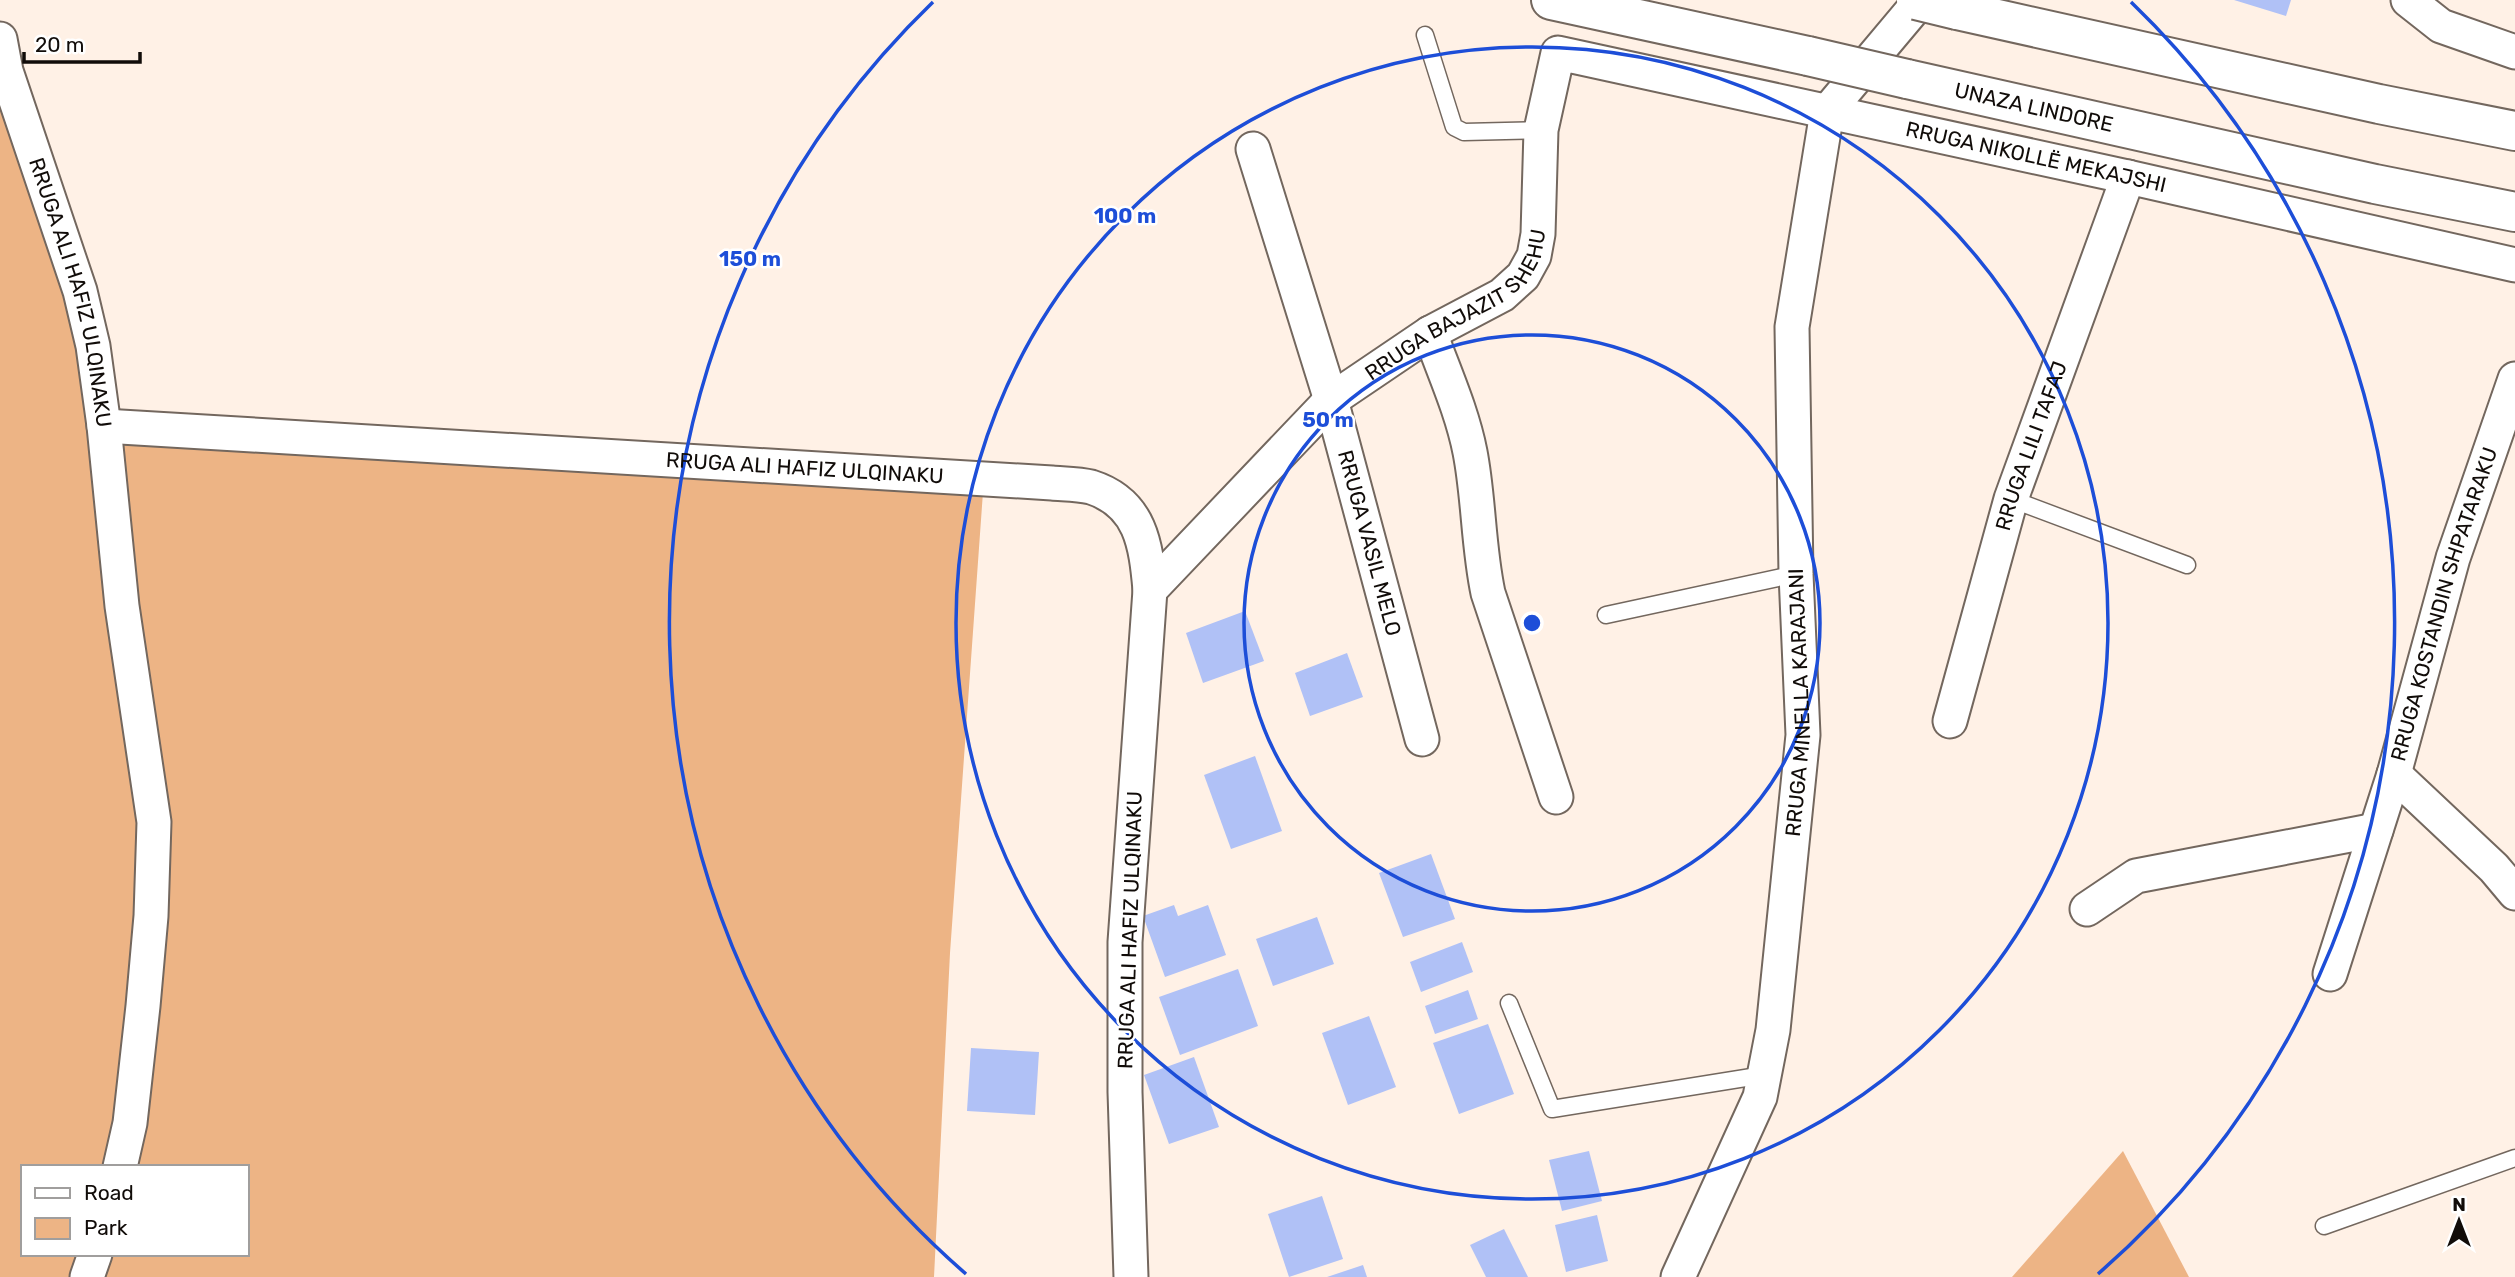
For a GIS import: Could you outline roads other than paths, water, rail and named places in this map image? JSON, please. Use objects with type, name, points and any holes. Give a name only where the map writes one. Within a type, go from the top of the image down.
[{"type":"highway","name":"UNAZA LINDORE","points":[[1551,0],[2375,184],[2515,212]]},
{"type":"highway","points":[[1919,0],[2366,101],[2515,131]]},
{"type":"street","points":[[1827,112],[1919,0]]},
{"type":"street","points":[[2408,0],[2441,26],[2515,52]]},
{"type":"street","name":"RRUGA ALI HAFIZ ULQINAKU","points":[[0,39],[6,71],[80,291],[93,346],[104,426],[984,478],[1091,487],[1119,503],[1138,525],[1147,554],[1150,590],[1125,942],[1125,1092],[1132,1277]]},
{"type":"street","name":"RRUGA NIKOLLË MEKAJSHI","points":[[1558,53],[2128,177],[2515,265]]},
{"type":"street","name":"RRUGA BAJAZIT SHEHU","points":[[1150,590],[1331,400],[1430,333],[1502,295],[1524,276],[1534,256],[1538,234],[1541,131],[1558,53]]},
{"type":"street","name":"RRUGA MINELLA KARAJANI","points":[[1678,1277],[1760,1097],[1773,1030],[1803,735],[1796,573],[1792,327],[1827,112]]},
{"type":"street","name":"RRUGA VASIL MELO","points":[[1253,149],[1331,400],[1422,739]]},
{"type":"street","name":"RRUGA LILI TAFAJ","points":[[1950,721],[2011,499],[2128,177]]},
{"type":"street","points":[[1430,333],[1464,425],[1488,593],[1556,797]]},
{"type":"street","name":"RRUGA KOSTANDIN SHPATARAKU","points":[[2330,974],[2394,774],[2453,558],[2515,379]]},
{"type":"street","points":[[104,426],[122,606],[154,822],[151,916],[143,1006],[130,1123],[120,1165]]},
{"type":"street","points":[[2394,774],[2494,868],[2515,893]]},
{"type":"street","points":[[2087,909],[2136,876],[2376,830]]},
{"type":"street","points":[[87,1277],[94,1256]]},
{"type":"lane","points":[[1425,35],[1454,127],[1464,132],[1541,131]]},
{"type":"lane","points":[[2011,499],[2187,565]]},
{"type":"lane","points":[[1606,615],[1796,573]]},
{"type":"lane","points":[[1508,1003],[1552,1109],[1764,1075]]},
{"type":"lane","points":[[2324,1226],[2515,1158]]}]
